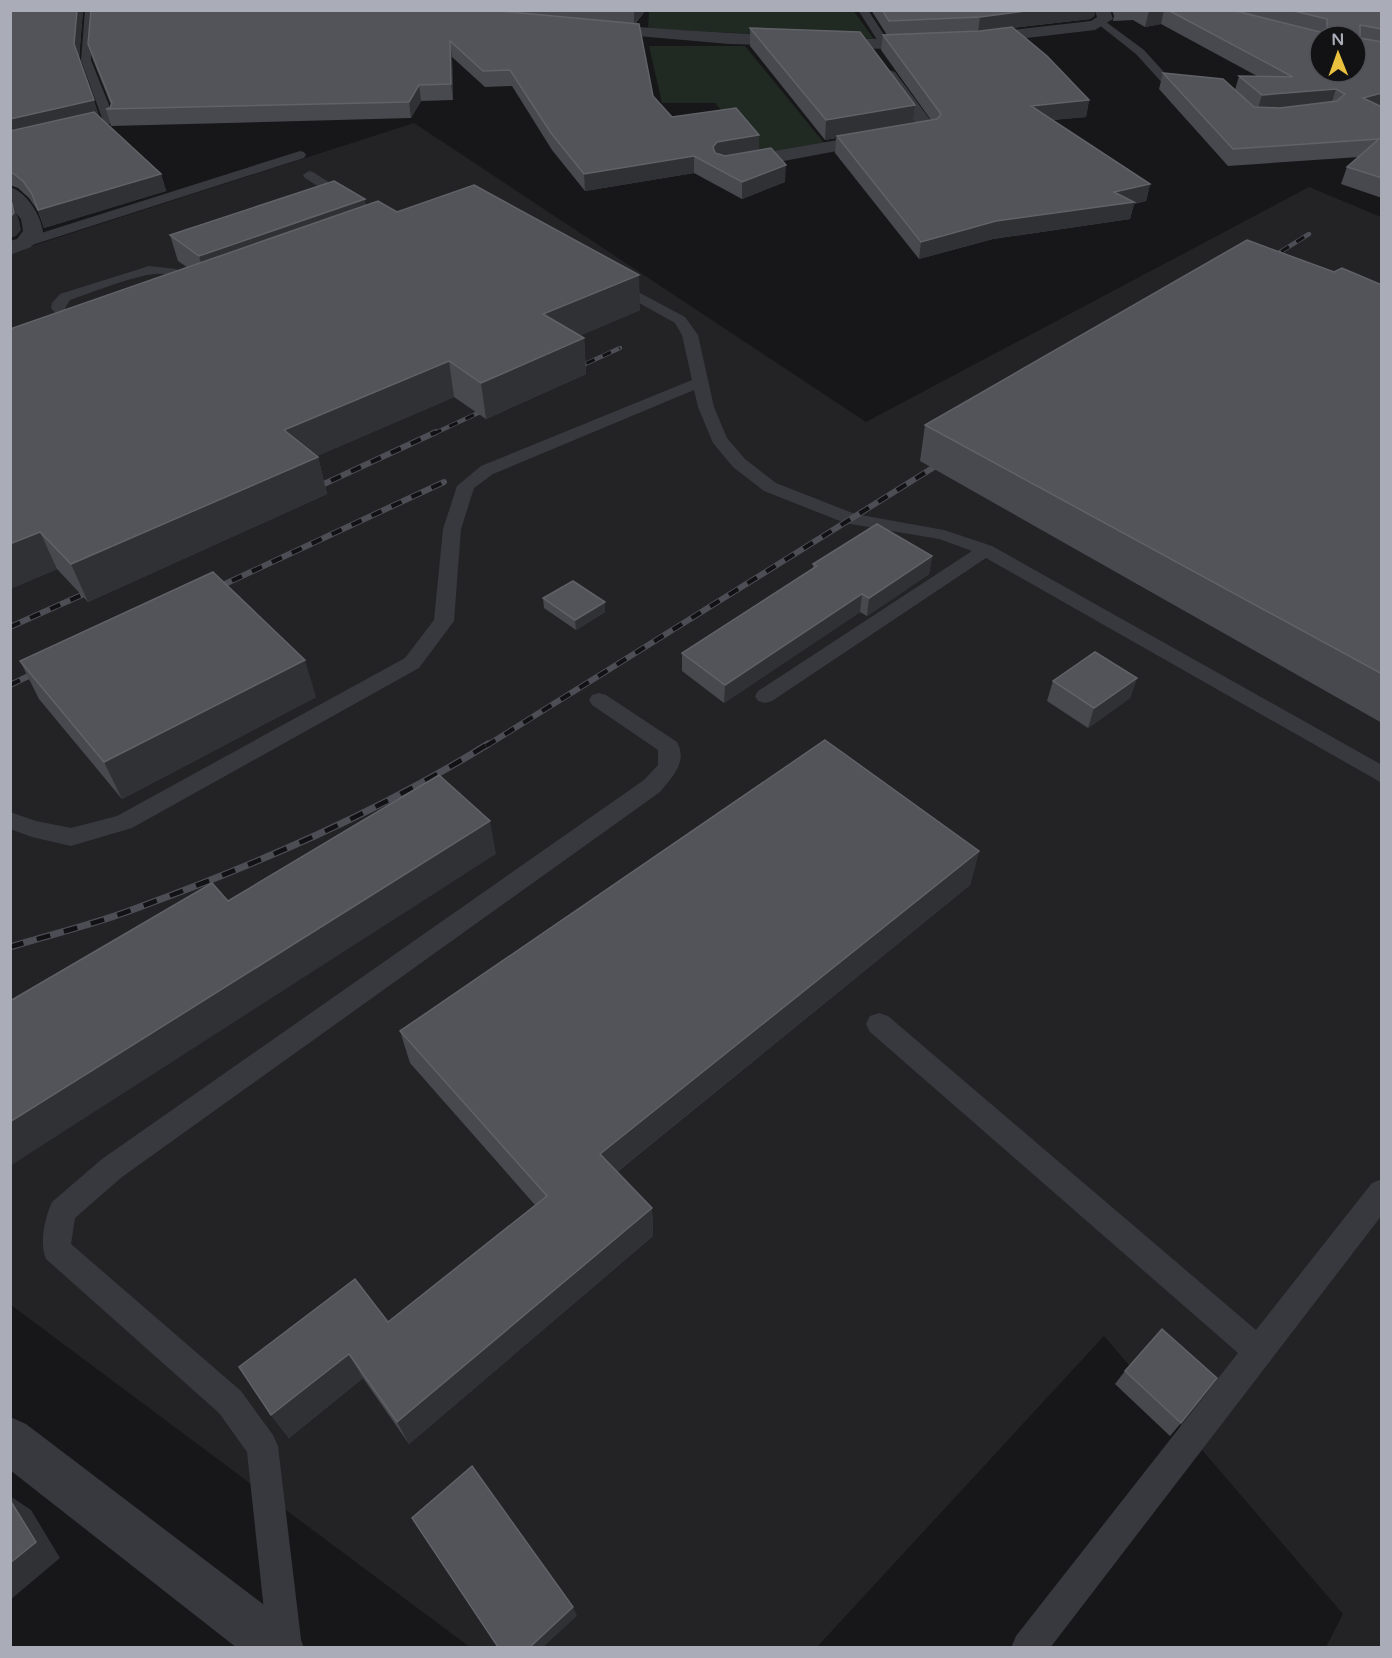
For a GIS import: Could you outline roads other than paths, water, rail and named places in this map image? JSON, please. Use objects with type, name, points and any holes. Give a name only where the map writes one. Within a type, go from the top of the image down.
[{"type":"street","points":[[578,27],[729,39],[885,44],[949,41],[1066,29],[1102,16]]},
{"type":"street","points":[[724,165],[928,129],[864,42]]},
{"type":"street","points":[[10,193],[31,218],[33,232],[17,246]]},
{"type":"street","points":[[10,1440],[279,1647]]},
{"type":"lane","points":[[65,130],[109,120],[86,60],[90,10]]},
{"type":"lane","points":[[863,10],[885,44]]},
{"type":"lane","points":[[1102,16],[1140,52],[1169,84],[1202,88]]},
{"type":"lane","points":[[17,246],[300,155]]},
{"type":"lane","points":[[309,175],[364,208]]},
{"type":"lane","points":[[61,342],[86,333],[58,308],[59,303],[65,297],[149,270],[162,269],[171,270],[205,291],[178,300]]},
{"type":"lane","points":[[598,273],[680,320],[690,335],[706,407],[719,439],[739,463],[770,487],[851,519],[944,535],[986,550],[1382,775]]},
{"type":"lane","points":[[10,820],[32,829],[71,837],[124,822],[412,663],[444,621],[452,529],[466,486],[487,470],[701,382]]},
{"type":"lane","points":[[765,696],[986,550]]},
{"type":"lane","points":[[285,1647],[262,1446],[230,1402],[56,1249],[62,1211],[112,1168],[652,786],[669,767],[669,747],[599,700]]},
{"type":"lane","points":[[879,1024],[1258,1351]]},
{"type":"lane","points":[[1028,1647],[1382,1192]]},
{"type":"railway","points":[[1266,261],[1309,234]]},
{"type":"railway","points":[[570,371],[620,348]]},
{"type":"railway","points":[[433,434],[493,406]]},
{"type":"railway","points":[[311,490],[436,432]]},
{"type":"railway","points":[[486,746],[947,459]]},
{"type":"railway","points":[[212,590],[444,482]]},
{"type":"railway","points":[[10,627],[95,589]]},
{"type":"railway","points":[[10,685],[43,669]]},
{"type":"railway","points":[[10,947],[121,914],[272,855],[404,792],[488,744]]}]
